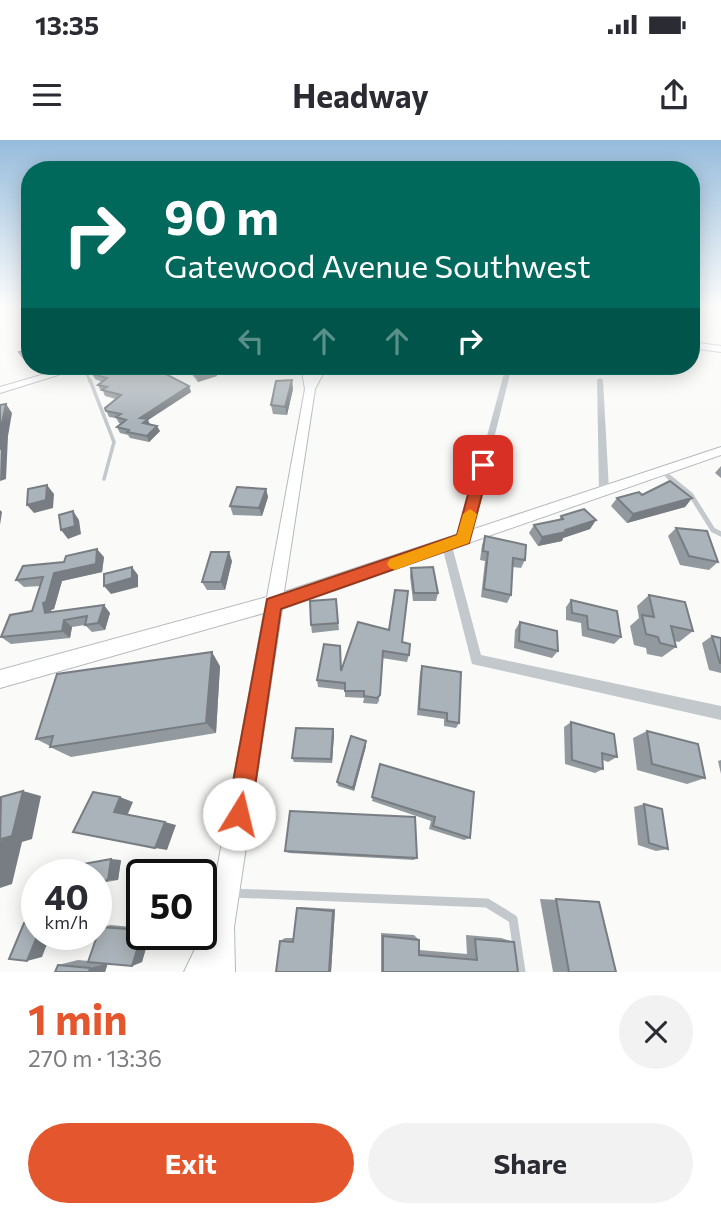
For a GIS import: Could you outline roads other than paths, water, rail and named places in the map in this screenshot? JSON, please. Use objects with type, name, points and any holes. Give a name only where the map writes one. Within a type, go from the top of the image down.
[{"type":"street","points":[[700,347],[721,349]]},
{"type":"street","points":[[0,390],[52,375]]},
{"type":"street","points":[[308,375],[310,389]]},
{"type":"street","points":[[221,972],[220,927],[225,893],[310,389],[317,375]]},
{"type":"street","points":[[464,539],[507,375]]},
{"type":"street","points":[[600,380],[604,490]]},
{"type":"street","points":[[0,679],[273,604],[721,451]]},
{"type":"street","points":[[447,546],[476,660],[721,713]]},
{"type":"street","points":[[198,972],[220,927]]},
{"type":"lane","points":[[88,375],[101,402],[114,442],[104,479]]},
{"type":"lane","points":[[662,471],[691,495],[713,530],[721,534]]},
{"type":"lane","points":[[225,893],[487,903],[513,919],[521,972]]}]
